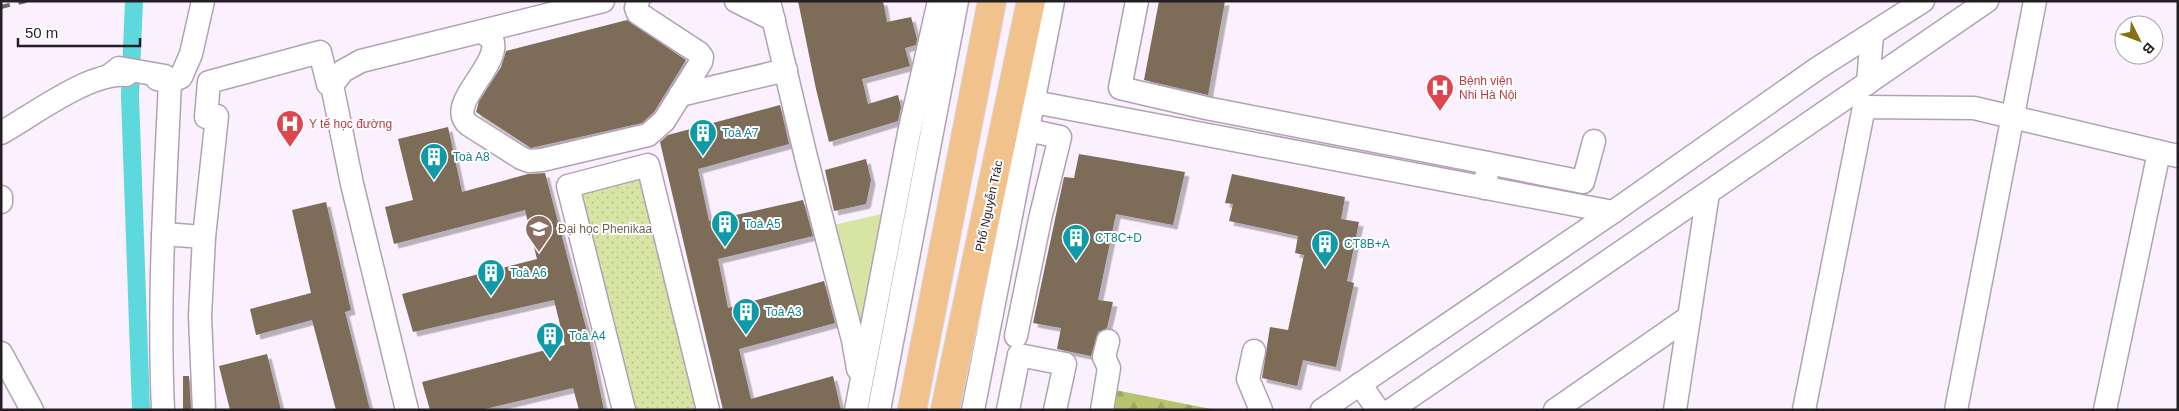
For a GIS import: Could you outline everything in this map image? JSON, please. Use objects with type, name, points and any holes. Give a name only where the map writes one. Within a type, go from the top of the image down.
[{"type":"main road","points":[[912,410],[992,1]]},
{"type":"main road","name":"Phố Nguyễn Trác","points":[[946,410],[1031,1]]},
{"type":"street","points":[[1,133],[88,82],[116,73],[163,78],[181,77],[187,67],[203,1]]},
{"type":"street","points":[[204,410],[200,316],[204,237],[216,116],[206,117],[210,82],[320,52],[328,84],[333,82],[343,71],[361,61],[603,1]]},
{"type":"street","points":[[482,32],[492,39],[494,51],[462,108],[462,115],[469,125],[521,158],[542,160],[648,135],[664,121],[702,62],[701,55],[638,12],[636,8],[638,1]]},
{"type":"street","points":[[736,1],[772,11],[853,340],[860,382]]},
{"type":"street","points":[[856,410],[909,133],[939,1]]},
{"type":"street","points":[[879,410],[957,1]]},
{"type":"street","name":"Phố Nguyễn Trác","points":[[973,410],[1053,1]]},
{"type":"street","points":[[1137,1],[1120,88],[1206,108],[1583,182],[1594,141]]},
{"type":"street","points":[[1322,410],[1613,212],[1818,68],[1923,1]]},
{"type":"street","points":[[1391,410],[1987,1]]},
{"type":"street","points":[[1956,410],[2035,1]]},
{"type":"street","points":[[1868,83],[1872,35]]},
{"type":"street","points":[[680,95],[786,70]]},
{"type":"street","points":[[163,78],[161,364],[163,410]]},
{"type":"street","points":[[333,82],[332,96],[407,410]]},
{"type":"street","points":[[1034,102],[1613,212]]},
{"type":"street","points":[[1804,410],[1864,107],[1974,108],[2169,154],[2105,410]]},
{"type":"street","points":[[1016,336],[1040,219],[1060,137],[1028,130]]},
{"type":"street","points":[[1485,188],[1488,163]]},
{"type":"street","points":[[624,410],[568,186],[648,164],[708,410]]},
{"type":"street","points":[[1675,410],[1708,193]]},
{"type":"street","points":[[1,197],[1,202]]},
{"type":"street","points":[[1013,212],[1040,219]]},
{"type":"street","points":[[163,234],[204,237]]},
{"type":"street","points":[[1555,410],[1689,317]]},
{"type":"street","points":[[1102,410],[1109,368],[1104,357],[1108,341]]},
{"type":"street","points":[[1254,351],[1248,379],[1261,410]]},
{"type":"street","points":[[1,353],[26,408]]},
{"type":"street","points":[[1008,410],[1019,355],[1065,364],[1056,410]]},
{"type":"street","points":[[1360,384],[1378,410]]},
{"type":"green space","points":[[648,165],[708,410],[624,410],[568,186]]},
{"type":"green space","points":[[886,213],[863,332],[829,226]]},
{"type":"green space","points":[[1115,390],[1216,410],[1112,410]]},
{"type":"building","points":[[798,1],[883,1],[887,22],[911,17],[917,39],[916,45],[905,48],[910,66],[862,79],[868,104],[898,95],[901,107],[898,121],[829,142]]},
{"type":"building","points":[[1159,1],[1225,1],[1208,95],[1144,80]]},
{"type":"building","points":[[627,20],[686,60],[654,112],[642,123],[531,148],[476,112],[479,101],[501,67],[506,51]]},
{"type":"building","points":[[780,105],[789,144],[698,169],[709,221],[803,200],[813,236],[718,259],[728,308],[824,281],[835,323],[739,349],[751,399],[833,376],[841,410],[723,410],[660,142],[668,135]]},
{"type":"building","points":[[448,127],[462,192],[528,174],[545,173],[589,339],[604,410],[579,410],[573,388],[481,410],[430,410],[422,382],[565,345],[554,300],[413,332],[402,294],[537,259],[525,210],[394,244],[385,207],[413,200],[398,139]]},
{"type":"building","name":"CT8C+D","points":[[1079,154],[1185,172],[1173,225],[1116,214],[1098,300],[1113,302],[1107,328],[1098,332],[1091,356],[1057,349],[1061,328],[1033,323],[1064,177],[1074,178]]},
{"type":"building","points":[[866,159],[871,180],[866,204],[834,211],[825,170]]},
{"type":"building","name":"CT8B+A","points":[[1232,174],[1345,197],[1341,219],[1359,222],[1347,281],[1354,283],[1336,367],[1303,360],[1297,386],[1262,378],[1270,327],[1288,330],[1304,255],[1295,253],[1298,236],[1229,221],[1233,204],[1225,203]]},
{"type":"building","points":[[326,202],[351,310],[345,312],[370,410],[336,410],[312,320],[256,335],[250,309],[311,293],[292,210]]},
{"type":"building","points":[[267,354],[281,410],[230,410],[219,366]]},
{"type":"building","points":[[183,376],[189,376],[191,410],[183,410]]},
{"type":"waterway","points":[[134,1],[130,96],[141,410]]},
{"type":"railway","points":[[1,7],[26,1]]},
{"type":"place","name":"Bệnh viện Nhi Hà Nội","points":[[1440,112]]},
{"type":"place","name":"Y tế học đường","points":[[290,148]]},
{"type":"place","name":"Toà A7","points":[[703,157]]},
{"type":"place","name":"Toà A8","points":[[434,181]]},
{"type":"place","name":"Toà A5","points":[[725,248]]},
{"type":"place","name":"Đại học Phenikaa","points":[[539,253]]},
{"type":"place","name":"CT8C+D","points":[[1076,262]]},
{"type":"place","name":"CT8B+A","points":[[1325,268]]},
{"type":"place","name":"Toà A6","points":[[491,297]]},
{"type":"place","name":"Toà A3","points":[[746,336]]},
{"type":"place","name":"Toà A4","points":[[550,360]]}]
